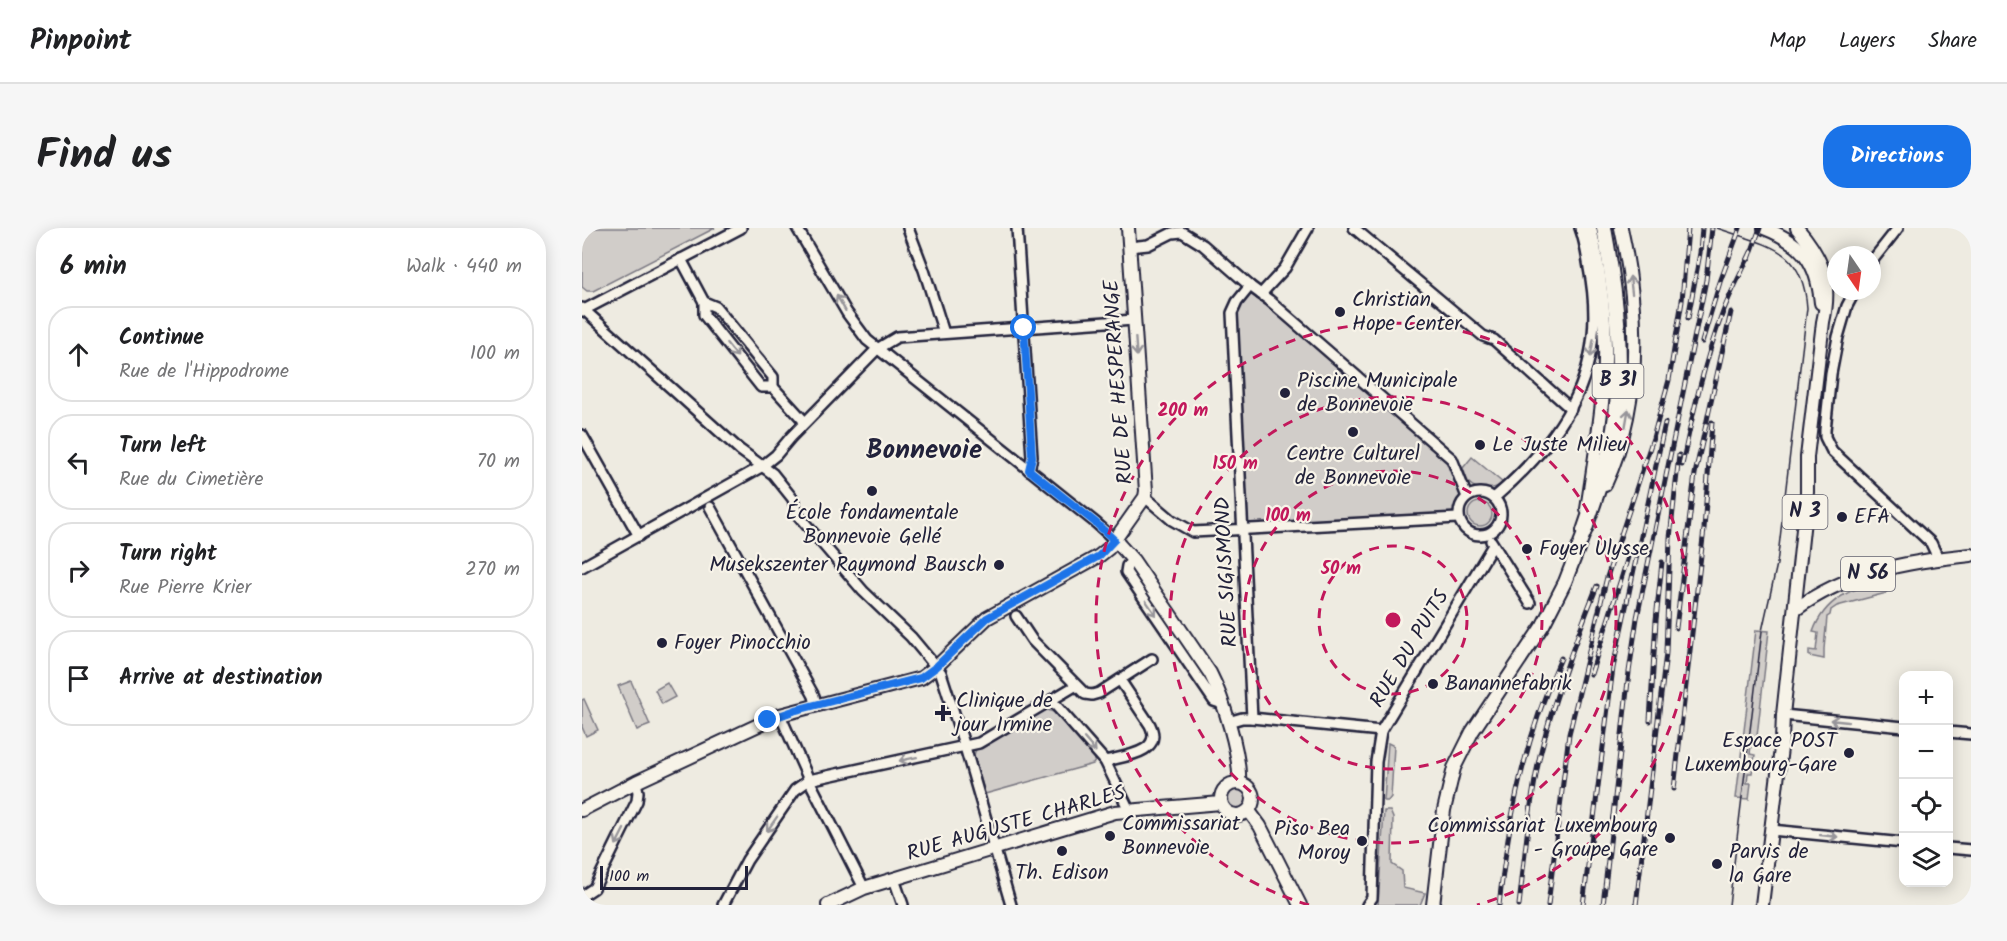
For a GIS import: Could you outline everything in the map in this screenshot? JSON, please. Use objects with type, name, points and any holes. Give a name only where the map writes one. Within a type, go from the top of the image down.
[{"type":"highway","name":"B 31","points":[[1584,531],[1614,430],[1618,383],[1618,332],[1613,273],[1604,228]]},
{"type":"main road","name":"RUE DE HESPERANGE","points":[[582,810],[636,782],[780,715],[921,678],[936,667],[987,618],[1099,556],[1114,540],[1145,497],[1146,491],[1128,228]]},
{"type":"main road","name":"B 31","points":[[1584,531],[1603,392],[1604,325],[1600,281],[1590,228]]},
{"type":"main road","name":"B 31","points":[[1433,905],[1444,810],[1454,768],[1472,732],[1543,625],[1565,582],[1624,435],[1633,386],[1635,343],[1632,288],[1621,228]]},
{"type":"main road","points":[[1764,228],[1791,240],[1808,259],[1816,279],[1823,322]]},
{"type":"main road","name":"N 3","points":[[1762,905],[1782,740],[1807,492],[1807,457],[1827,304],[1827,286],[1823,270],[1812,247],[1797,228]]},
{"type":"main road","points":[[1114,540],[1133,560],[1204,663],[1219,689],[1240,772],[1239,783]]},
{"type":"main road","name":"N 56","points":[[1795,610],[1824,591],[1859,576],[1938,558],[1971,555]]},
{"type":"main road","points":[[1239,783],[1251,790],[1254,798],[1253,805],[1242,815],[1233,815],[1225,811],[1221,804],[1221,797],[1227,786],[1239,783]]},
{"type":"main road","name":"RUE AUGUSTE CHARLES","points":[[828,905],[864,888],[1115,812],[1221,804]]},
{"type":"main road","points":[[1249,811],[1260,826],[1300,905]]},
{"type":"street","points":[[741,228],[583,310],[761,467],[773,474],[793,499],[797,514],[863,591],[911,637],[936,667],[945,680],[1011,905]]},
{"type":"street","points":[[797,228],[847,314],[877,349],[1096,523],[1114,540]]},
{"type":"street","points":[[908,228],[944,333]]},
{"type":"street","points":[[1017,228],[1032,457],[1029,470]]},
{"type":"street","points":[[1261,294],[1285,268],[1308,228]]},
{"type":"street","points":[[1356,228],[1483,336],[1494,340],[1571,409]]},
{"type":"street","points":[[1494,498],[1509,485],[1555,433],[1571,409],[1584,381],[1590,361],[1595,318],[1592,283],[1580,228]]},
{"type":"street","points":[[1881,250],[1898,228]]},
{"type":"street","points":[[1129,247],[1148,245],[1172,233],[1182,232],[1203,245],[1452,459],[1467,497]]},
{"type":"street","points":[[681,259],[704,302],[704,315],[761,387],[773,387]]},
{"type":"street","name":"RUE SIGISMOND","points":[[1250,286],[1237,302],[1232,313],[1252,718]]},
{"type":"street","points":[[1850,300],[1836,343],[1825,421],[1826,437],[1832,451],[1931,543],[1938,558]]},
{"type":"street","points":[[704,302],[716,307],[773,377],[773,387],[806,422]]},
{"type":"street","points":[[582,567],[761,467],[776,455],[877,349],[897,336],[1134,320]]},
{"type":"street","points":[[582,435],[639,536]]},
{"type":"street","points":[[1481,492],[1494,498],[1501,511],[1501,518],[1493,531],[1487,534],[1472,534],[1461,525],[1458,518],[1460,506],[1467,497],[1481,492]]},
{"type":"street","points":[[1145,497],[1173,520],[1193,532],[1458,518]]},
{"type":"street","points":[[710,507],[814,696],[816,705]]},
{"type":"street","points":[[1487,534],[1530,603]]},
{"type":"street","name":"RUE DU PUITS","points":[[1228,722],[1252,718],[1381,732],[1493,545]]},
{"type":"street","points":[[1016,616],[1032,639],[1085,694],[1099,693],[1152,659]]},
{"type":"street","points":[[1105,761],[1141,751],[1148,748],[1153,741],[1154,732],[1120,680]]},
{"type":"street","points":[[723,905],[747,860],[795,790],[809,780],[979,743],[1075,686]]},
{"type":"street","points":[[1052,701],[1105,761],[1129,810]]},
{"type":"street","points":[[780,715],[809,780],[864,888]]},
{"type":"street","points":[[1783,715],[1899,727]]},
{"type":"street","points":[[1367,905],[1372,898],[1376,762],[1381,732]]},
{"type":"street","points":[[1953,732],[1971,734]]},
{"type":"street","points":[[582,896],[594,888],[634,810],[638,792],[636,782]]},
{"type":"street","points":[[1771,830],[1899,843]]},
{"type":"street","points":[[1953,848],[1971,850]]},
{"type":"street","points":[[894,879],[903,905]]},
{"type":"shaded area","points":[[582,228],[715,228],[593,291],[587,291],[582,287]]},
{"type":"shaded area","points":[[1250,286],[1452,459],[1464,499],[1458,514],[1243,529],[1232,313]]},
{"type":"shaded area","points":[[1472,457],[1503,483],[1486,489],[1472,486],[1463,468]]},
{"type":"shaded area","points":[[1480,502],[1485,503],[1491,509],[1491,519],[1485,525],[1480,526],[1475,525],[1469,519],[1468,514],[1469,509],[1475,503]]},
{"type":"shaded area","points":[[1885,580],[1889,587],[1886,593],[1837,606],[1831,610],[1827,617],[1824,659],[1809,656],[1809,650],[1816,651],[1818,633],[1813,632],[1818,620],[1833,603],[1851,591]]},
{"type":"shaded area","points":[[1756,630],[1769,631],[1756,745],[1751,745],[1750,754],[1755,755],[1752,773],[1748,773],[1747,783],[1751,783],[1749,799],[1736,798]]},
{"type":"shaded area","points":[[631,681],[650,725],[637,730],[618,686]]},
{"type":"shaded area","points":[[667,683],[675,697],[662,704],[655,690]]},
{"type":"shaded area","points":[[584,699],[598,730],[586,736],[582,727],[582,700]]},
{"type":"shaded area","points":[[1047,710],[1057,713],[1094,754],[1093,764],[985,794],[974,755],[976,749],[1037,713]]},
{"type":"shaded area","points":[[1388,743],[1394,746],[1391,797],[1388,801],[1384,801]]},
{"type":"shaded area","points":[[1237,790],[1244,793],[1247,800],[1244,807],[1237,810],[1230,807],[1227,800],[1230,793]]},
{"type":"shaded area","points":[[1384,811],[1390,811],[1393,818],[1392,864],[1402,871],[1403,888],[1425,893],[1420,905],[1378,905]]},
{"type":"tram line","points":[[1717,228],[1766,245],[1790,260],[1804,288],[1807,308],[1777,564],[1762,631],[1729,905]]},
{"type":"railway","points":[[1548,905],[1569,734],[1607,577],[1653,438],[1669,380],[1682,301],[1688,228]]},
{"type":"railway","points":[[1688,318],[1700,253],[1702,228]]},
{"type":"railway","points":[[1603,905],[1637,618],[1706,280],[1712,228]]},
{"type":"railway","points":[[1702,342],[1720,282],[1740,228]]},
{"type":"railway","points":[[1749,259],[1760,228]]},
{"type":"railway","points":[[1682,465],[1716,331],[1729,297],[1751,252]]},
{"type":"railway","points":[[1676,628],[1695,474],[1731,312]]},
{"type":"railway","points":[[1674,789],[1704,529],[1712,422]]},
{"type":"railway","points":[[1583,905],[1613,668],[1665,423]]},
{"type":"railway","points":[[1636,905],[1666,653],[1670,538],[1679,455]]},
{"type":"railway","points":[[1591,674],[1628,557]]},
{"type":"railway","points":[[1650,721],[1662,562]]},
{"type":"railway","points":[[1519,905],[1530,811],[1540,755],[1566,669],[1597,586]]},
{"type":"railway","points":[[1499,905],[1513,810],[1520,779],[1537,719],[1561,658]]},
{"type":"place","name":"Christian Hope Center","points":[[1340,312]]},
{"type":"place","name":"Piscine Municipale de Bonnevoie","points":[[1285,393]]},
{"type":"place","name":"Centre Culturel de Bonnevoie","points":[[1353,432]]},
{"type":"place","name":"Le Juste Milieu","points":[[1480,445]]},
{"type":"place","name":"École fondamentale Bonnevoie Gellé","points":[[872,491]]},
{"type":"place","name":"EFA","points":[[1842,517]]},
{"type":"place","name":"Foyer Ulysse","points":[[1527,549]]},
{"type":"place","name":"Musekszenter Raymond Bausch","points":[[999,565]]},
{"type":"place","name":"Foyer Pinocchio","points":[[662,643]]},
{"type":"place","name":"Banannefabrik","points":[[1433,684]]},
{"type":"place","name":"Clinique de jour Irmine","points":[[943,713]]},
{"type":"place","name":"Espace POST Luxembourg-Gare","points":[[1849,753]]},
{"type":"place","name":"Commissariat Bonnevoie","points":[[1110,836]]},
{"type":"place","name":"Commissariat Luxembourg - Groupe Gare","points":[[1670,838]]},
{"type":"place","name":"Piso Bea Moroy","points":[[1362,841]]},
{"type":"place","name":"Th. Edison","points":[[1062,851]]},
{"type":"place","name":"Parvis de la Gare","points":[[1717,864]]},
{"type":"district","name":"Bonnevoie","points":[[924,450]]},
{"type":"route","points":[[768,720],[796,710],[909,683],[921,678],[936,667],[987,618],[1099,556],[1109,548],[1114,540],[1029,470],[1032,457],[1024,328]]}]
